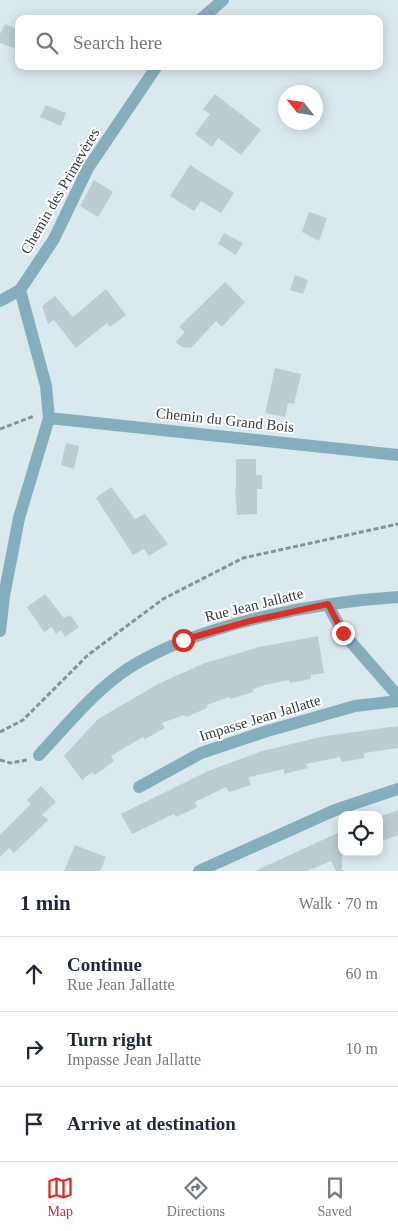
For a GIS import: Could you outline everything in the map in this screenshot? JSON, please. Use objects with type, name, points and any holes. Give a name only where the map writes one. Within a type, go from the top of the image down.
[{"type":"street","points":[[206,15],[223,0]]},
{"type":"street","name":"Chemin des Primevères","points":[[20,290],[54,239],[88,168],[154,70]]},
{"type":"street","points":[[0,301],[20,290],[46,386],[49,418],[18,518],[4,596],[0,631]]},
{"type":"street","name":"Chemin du Grand Bois","points":[[49,418],[398,455]]},
{"type":"street","name":"Rue Jean Jallatte","points":[[39,755],[84,706],[128,668],[183,640],[250,621],[328,604],[398,597]]},
{"type":"street","points":[[328,604],[343,633],[398,696]]},
{"type":"street","name":"Impasse Jean Jallatte","points":[[139,787],[201,752],[237,740],[355,706],[398,701]]},
{"type":"street","points":[[199,871],[335,810],[398,789]]},
{"type":"path","points":[[0,429],[36,415],[49,418]]},
{"type":"path","points":[[0,732],[23,720],[88,655],[163,599],[243,558],[398,524]]},
{"type":"path","points":[[0,760],[10,763],[31,759],[39,755]]},
{"type":"building","points":[[5,24],[15,28],[15,49],[0,43],[0,34]]},
{"type":"building","points":[[215,94],[261,130],[241,155],[218,138],[212,147],[195,134],[210,114],[203,109]]},
{"type":"building","points":[[46,105],[66,113],[61,126],[40,117]]},
{"type":"building","points":[[190,165],[234,193],[221,213],[201,201],[194,211],[170,196]]},
{"type":"building","points":[[94,180],[113,192],[98,217],[80,206]]},
{"type":"building","points":[[309,212],[327,218],[319,241],[302,232]]},
{"type":"building","points":[[224,233],[243,243],[236,255],[218,244]]},
{"type":"building","points":[[295,275],[308,280],[303,294],[290,290]]},
{"type":"building","points":[[225,282],[245,302],[222,327],[216,321],[191,348],[182,347],[176,342],[185,332],[179,327]]},
{"type":"building","points":[[106,289],[126,315],[110,327],[107,323],[76,348],[54,320],[48,324],[42,306],[55,296],[73,317]]},
{"type":"building","points":[[275,368],[301,374],[294,404],[288,403],[285,417],[265,413]]},
{"type":"building","points":[[66,443],[79,446],[74,469],[61,465]]},
{"type":"building","points":[[236,459],[256,459],[256,475],[262,475],[262,489],[257,489],[257,514],[237,515],[235,489]]},
{"type":"building","points":[[111,487],[135,519],[145,514],[168,544],[149,556],[144,549],[133,555],[96,498]]},
{"type":"building","points":[[45,594],[64,618],[70,615],[79,627],[65,637],[61,630],[56,634],[52,627],[44,632],[27,607]]},
{"type":"building","points":[[318,636],[324,673],[311,675],[311,679],[290,683],[289,680],[265,685],[253,689],[253,692],[231,699],[229,697],[207,705],[207,708],[186,717],[184,715],[162,723],[165,728],[145,739],[143,737],[111,756],[114,761],[95,775],[92,772],[82,780],[64,756],[98,719],[158,684],[205,663],[259,647]]},
{"type":"building","points":[[398,726],[398,748],[364,753],[364,758],[342,762],[340,757],[306,764],[308,768],[284,774],[284,769],[249,777],[251,785],[229,792],[226,787],[195,802],[197,807],[176,817],[174,814],[132,834],[121,814],[208,771],[262,751],[325,736]]},
{"type":"building","points":[[41,786],[56,802],[42,815],[48,820],[14,853],[9,848],[0,857],[0,835],[31,804],[27,800]]},
{"type":"building","points":[[398,810],[398,835],[383,841],[383,816]]},
{"type":"building","points":[[338,833],[338,856],[342,856],[342,871],[336,871],[331,861],[307,871],[255,871]]},
{"type":"building","points":[[75,845],[106,857],[100,871],[64,871]]},
{"type":"route","points":[[183,640],[250,621],[328,604],[343,633]]}]
